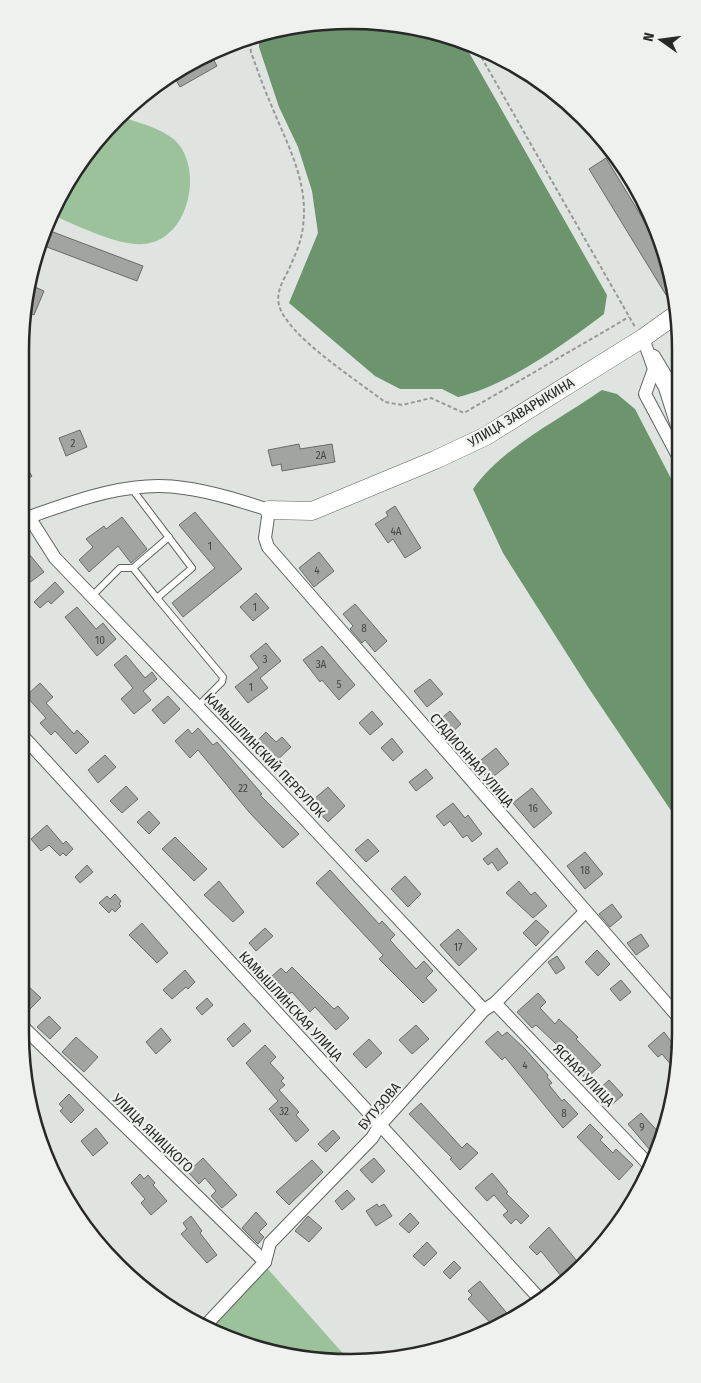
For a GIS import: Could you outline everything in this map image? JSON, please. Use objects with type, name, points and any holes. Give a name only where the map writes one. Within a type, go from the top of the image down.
[{"type":"street","name":"УЛИЦА ЗАВАРЫКИНА","points":[[268,510],[288,512],[312,511],[435,460],[486,436],[639,332],[670,317]]},
{"type":"street","points":[[639,332],[654,368],[665,388],[672,396]]},
{"type":"street","points":[[639,332],[672,396]]},
{"type":"street","points":[[654,368],[645,394],[672,445]]},
{"type":"street","points":[[29,517],[131,488],[182,488],[230,498],[268,510]]},
{"type":"street","name":"СТАДИОННАЯ УЛИЦА","points":[[268,510],[265,538],[268,548],[672,1010]]},
{"type":"street","name":"КАМЫШЛИНСКИЙ ПЕРЕУЛОК","points":[[29,523],[55,558],[198,706],[484,1010]]},
{"type":"street","name":"КАМЫШЛИНСКАЯ УЛИЦА","points":[[29,744],[536,1295]]},
{"type":"street","name":"БУТУЗОВА","points":[[210,1322],[265,1262],[270,1242],[372,1138],[380,1125],[484,1010],[496,1003],[585,912]]},
{"type":"street","name":"ЯСНАЯ УЛИЦА","points":[[496,1003],[646,1161]]},
{"type":"street","name":"УЛИЦА ЯНИЦКОГО","points":[[29,1033],[265,1262]]},
{"type":"lane","points":[[131,488],[192,568],[157,598]]},
{"type":"lane","points":[[92,596],[120,568],[133,568],[169,537]]},
{"type":"lane","points":[[133,568],[223,677],[222,682],[198,706]]},
{"type":"path","points":[[251,45],[251,52],[270,102],[292,151],[300,177],[303,201],[303,225],[300,242],[282,282],[279,304],[284,317],[299,335],[385,402],[402,405],[431,398],[464,413],[629,317]]},
{"type":"path","points":[[481,56],[639,332]]},
{"type":"shaded area","points":[[329,29],[372,29],[413,35],[468,51],[607,295],[604,314],[572,338],[515,374],[476,392],[458,397],[442,389],[400,389],[375,376],[289,303],[318,233],[312,191],[298,147],[279,107],[259,42],[288,35]]},
{"type":"shaded area","points":[[127,119],[152,127],[175,140],[187,159],[190,174],[190,190],[180,219],[171,231],[159,240],[144,244],[133,244],[121,242],[58,217],[83,172],[123,123]]},
{"type":"shaded area","points":[[602,390],[617,394],[635,409],[672,480],[672,812],[588,687],[503,553],[473,489],[500,459]]},
{"type":"shaded area","points":[[267,1268],[344,1354],[329,1354],[288,1348],[247,1337],[215,1324]]},
{"type":"building","points":[[213,59],[217,66],[180,87],[176,80]]},
{"type":"building","points":[[606,158],[648,228],[661,267],[667,295],[666,295],[589,169]]},
{"type":"building","points":[[51,231],[143,266],[137,281],[46,247]]},
{"type":"building","points":[[35,287],[44,291],[34,315],[31,314]]},
{"type":"building","points":[[80,430],[87,447],[66,456],[59,438]]},
{"type":"building","points":[[299,444],[300,449],[332,444],[335,462],[282,471],[281,464],[272,466],[268,450]]},
{"type":"building","points":[[395,506],[421,548],[405,558],[393,539],[388,543],[375,524],[388,516],[386,512]]},
{"type":"building","points":[[195,512],[242,569],[183,617],[172,603],[215,568],[179,525]]},
{"type":"building","points":[[122,517],[147,549],[131,563],[118,546],[89,572],[79,560],[93,547],[86,539],[104,526],[106,529]]},
{"type":"building","points":[[319,552],[334,571],[314,587],[299,568]]},
{"type":"building","points":[[29,554],[44,572],[29,583]]},
{"type":"building","points":[[55,582],[64,592],[51,604],[48,601],[40,608],[34,602]]},
{"type":"building","points":[[256,593],[269,608],[253,621],[240,607]]},
{"type":"building","points":[[355,604],[387,641],[375,652],[365,640],[362,643],[350,629],[353,626],[343,614]]},
{"type":"building","points":[[77,607],[96,629],[103,623],[116,639],[97,656],[65,617]]},
{"type":"building","points":[[266,643],[281,661],[260,678],[268,688],[248,703],[235,687],[259,668],[250,656]]},
{"type":"building","points":[[322,646],[355,685],[339,700],[322,680],[320,682],[303,660]]},
{"type":"building","points":[[126,655],[145,678],[152,672],[157,679],[143,691],[151,700],[134,714],[121,699],[133,688],[114,665]]},
{"type":"building","points":[[430,679],[443,694],[427,707],[414,691]]},
{"type":"building","points":[[40,683],[53,697],[46,703],[74,734],[77,730],[89,742],[76,754],[55,731],[51,735],[40,723],[46,718],[29,699],[29,693]]},
{"type":"building","points":[[168,696],[180,709],[164,724],[152,710]]},
{"type":"building","points":[[372,711],[383,724],[370,735],[359,723]]},
{"type":"building","points":[[450,711],[461,724],[448,736],[436,723]]},
{"type":"building","points":[[198,728],[213,745],[217,742],[262,794],[260,795],[299,834],[283,848],[249,812],[198,750],[190,758],[175,741],[188,729],[192,734]]},
{"type":"building","points":[[266,732],[276,742],[282,737],[291,747],[272,765],[253,745]]},
{"type":"building","points":[[392,738],[403,752],[393,761],[381,748]]},
{"type":"building","points":[[496,748],[509,764],[489,780],[476,764]]},
{"type":"building","points":[[105,755],[116,767],[98,783],[88,770]]},
{"type":"building","points":[[426,769],[433,778],[416,791],[409,782]]},
{"type":"building","points":[[126,786],[138,799],[122,813],[110,801]]},
{"type":"building","points":[[328,787],[345,806],[328,822],[316,809],[320,806],[314,799]]},
{"type":"building","points":[[532,788],[552,813],[534,828],[513,803]]},
{"type":"building","points":[[453,803],[465,818],[468,815],[482,834],[472,842],[467,835],[463,838],[450,821],[444,826],[436,816]]},
{"type":"building","points":[[149,811],[160,823],[149,834],[137,822]]},
{"type":"building","points":[[47,825],[63,844],[66,841],[73,849],[66,856],[63,853],[60,856],[49,845],[41,851],[31,839]]},
{"type":"building","points":[[175,837],[207,869],[194,881],[162,849]]},
{"type":"building","points":[[368,839],[379,851],[366,862],[355,850]]},
{"type":"building","points":[[497,848],[508,863],[498,871],[492,862],[488,865],[483,859]]},
{"type":"building","points":[[585,852],[603,874],[585,889],[567,866]]},
{"type":"building","points":[[87,865],[93,872],[80,883],[75,877]]},
{"type":"building","points":[[330,870],[379,924],[382,921],[395,935],[390,940],[416,969],[424,961],[433,971],[426,978],[437,990],[423,1003],[379,959],[383,955],[316,883]]},
{"type":"building","points":[[405,876],[421,894],[408,907],[391,889]]},
{"type":"building","points":[[219,881],[244,912],[233,922],[204,895]]},
{"type":"building","points":[[519,881],[531,895],[535,892],[547,906],[533,918],[506,893]]},
{"type":"building","points":[[115,894],[121,901],[119,904],[121,906],[115,912],[112,909],[109,913],[99,903],[107,896],[110,899]]},
{"type":"building","points":[[612,904],[622,917],[610,927],[599,914]]},
{"type":"building","points":[[536,920],[549,932],[536,946],[523,933]]},
{"type":"building","points":[[142,923],[168,953],[157,963],[129,935]]},
{"type":"building","points":[[265,928],[273,936],[256,951],[249,943]]},
{"type":"building","points":[[458,929],[477,949],[459,966],[440,945]]},
{"type":"building","points":[[641,934],[649,946],[636,955],[627,943]]},
{"type":"building","points":[[597,950],[610,964],[598,976],[585,962]]},
{"type":"building","points":[[557,956],[565,968],[556,974],[548,962]]},
{"type":"building","points":[[292,967],[334,1009],[338,1006],[349,1018],[336,1030],[315,1007],[310,1012],[292,992],[289,994],[272,976],[281,968],[286,973]]},
{"type":"building","points":[[185,970],[195,982],[172,999],[163,990]]},
{"type":"building","points":[[621,980],[631,992],[620,1001],[610,989]]},
{"type":"building","points":[[29,987],[41,998],[29,1010]]},
{"type":"building","points":[[538,993],[546,1002],[540,1008],[555,1024],[559,1019],[578,1037],[576,1039],[601,1065],[586,1079],[570,1062],[573,1060],[536,1025],[532,1028],[517,1012]]},
{"type":"building","points":[[207,998],[213,1005],[202,1015],[196,1008]]},
{"type":"building","points":[[49,1016],[61,1028],[50,1039],[37,1027]]},
{"type":"building","points":[[244,1023],[251,1031],[233,1047],[227,1039]]},
{"type":"building","points":[[416,1025],[429,1039],[412,1054],[399,1040]]},
{"type":"building","points":[[161,1028],[171,1040],[156,1054],[146,1042]]},
{"type":"building","points":[[498,1031],[502,1036],[507,1032],[525,1049],[548,1075],[547,1077],[552,1083],[549,1085],[562,1101],[564,1099],[578,1114],[563,1128],[505,1057],[502,1060],[485,1042]]},
{"type":"building","points":[[664,1032],[672,1043],[670,1047],[672,1049],[670,1064],[662,1054],[658,1057],[648,1046]]},
{"type":"building","points":[[76,1037],[98,1057],[84,1072],[62,1052]]},
{"type":"building","points":[[369,1039],[382,1053],[366,1068],[353,1054]]},
{"type":"building","points":[[265,1045],[276,1057],[270,1063],[284,1078],[281,1081],[285,1085],[279,1090],[299,1112],[296,1115],[309,1130],[296,1142],[269,1109],[278,1101],[246,1063]]},
{"type":"building","points":[[609,1080],[623,1095],[608,1108],[594,1094]]},
{"type":"building","points":[[69,1094],[84,1110],[71,1123],[60,1111],[63,1108],[59,1104]]},
{"type":"building","points":[[421,1103],[462,1148],[467,1143],[478,1153],[460,1170],[450,1159],[452,1158],[409,1114]]},
{"type":"building","points":[[641,1113],[657,1130],[650,1150],[628,1124]]},
{"type":"building","points":[[590,1124],[603,1137],[600,1140],[613,1153],[616,1149],[633,1165],[619,1180],[577,1137]]},
{"type":"building","points":[[96,1128],[108,1143],[93,1156],[81,1141]]},
{"type":"building","points":[[333,1130],[340,1138],[326,1152],[318,1144]]},
{"type":"building","points":[[203,1158],[237,1195],[222,1208],[211,1196],[216,1191],[205,1178],[199,1184],[188,1172]]},
{"type":"building","points":[[374,1158],[385,1171],[372,1183],[360,1170]]},
{"type":"building","points":[[312,1160],[323,1172],[289,1205],[276,1192]]},
{"type":"building","points":[[492,1173],[508,1192],[506,1193],[529,1216],[521,1224],[516,1219],[511,1224],[503,1215],[508,1211],[494,1195],[487,1201],[475,1188]]},
{"type":"building","points":[[140,1174],[144,1179],[148,1175],[155,1183],[153,1185],[167,1201],[151,1215],[141,1203],[145,1199],[131,1183]]},
{"type":"building","points":[[347,1190],[355,1199],[342,1210],[335,1201]]},
{"type":"building","points":[[377,1204],[379,1207],[384,1204],[392,1216],[376,1226],[366,1211]]},
{"type":"building","points":[[256,1212],[267,1224],[259,1232],[264,1237],[258,1244],[242,1228]]},
{"type":"building","points":[[410,1213],[419,1223],[409,1233],[399,1224]]},
{"type":"building","points":[[191,1216],[202,1231],[200,1233],[217,1255],[207,1263],[181,1234],[187,1229],[183,1223]]},
{"type":"building","points":[[308,1216],[322,1228],[309,1242],[295,1231]]},
{"type":"building","points":[[549,1227],[577,1261],[561,1276],[541,1251],[537,1255],[529,1247]]},
{"type":"building","points":[[427,1242],[437,1253],[424,1266],[413,1256]]},
{"type":"building","points":[[454,1261],[461,1268],[450,1279],[443,1272]]},
{"type":"building","points":[[480,1281],[507,1313],[490,1322],[468,1299],[472,1295],[468,1291]]}]
